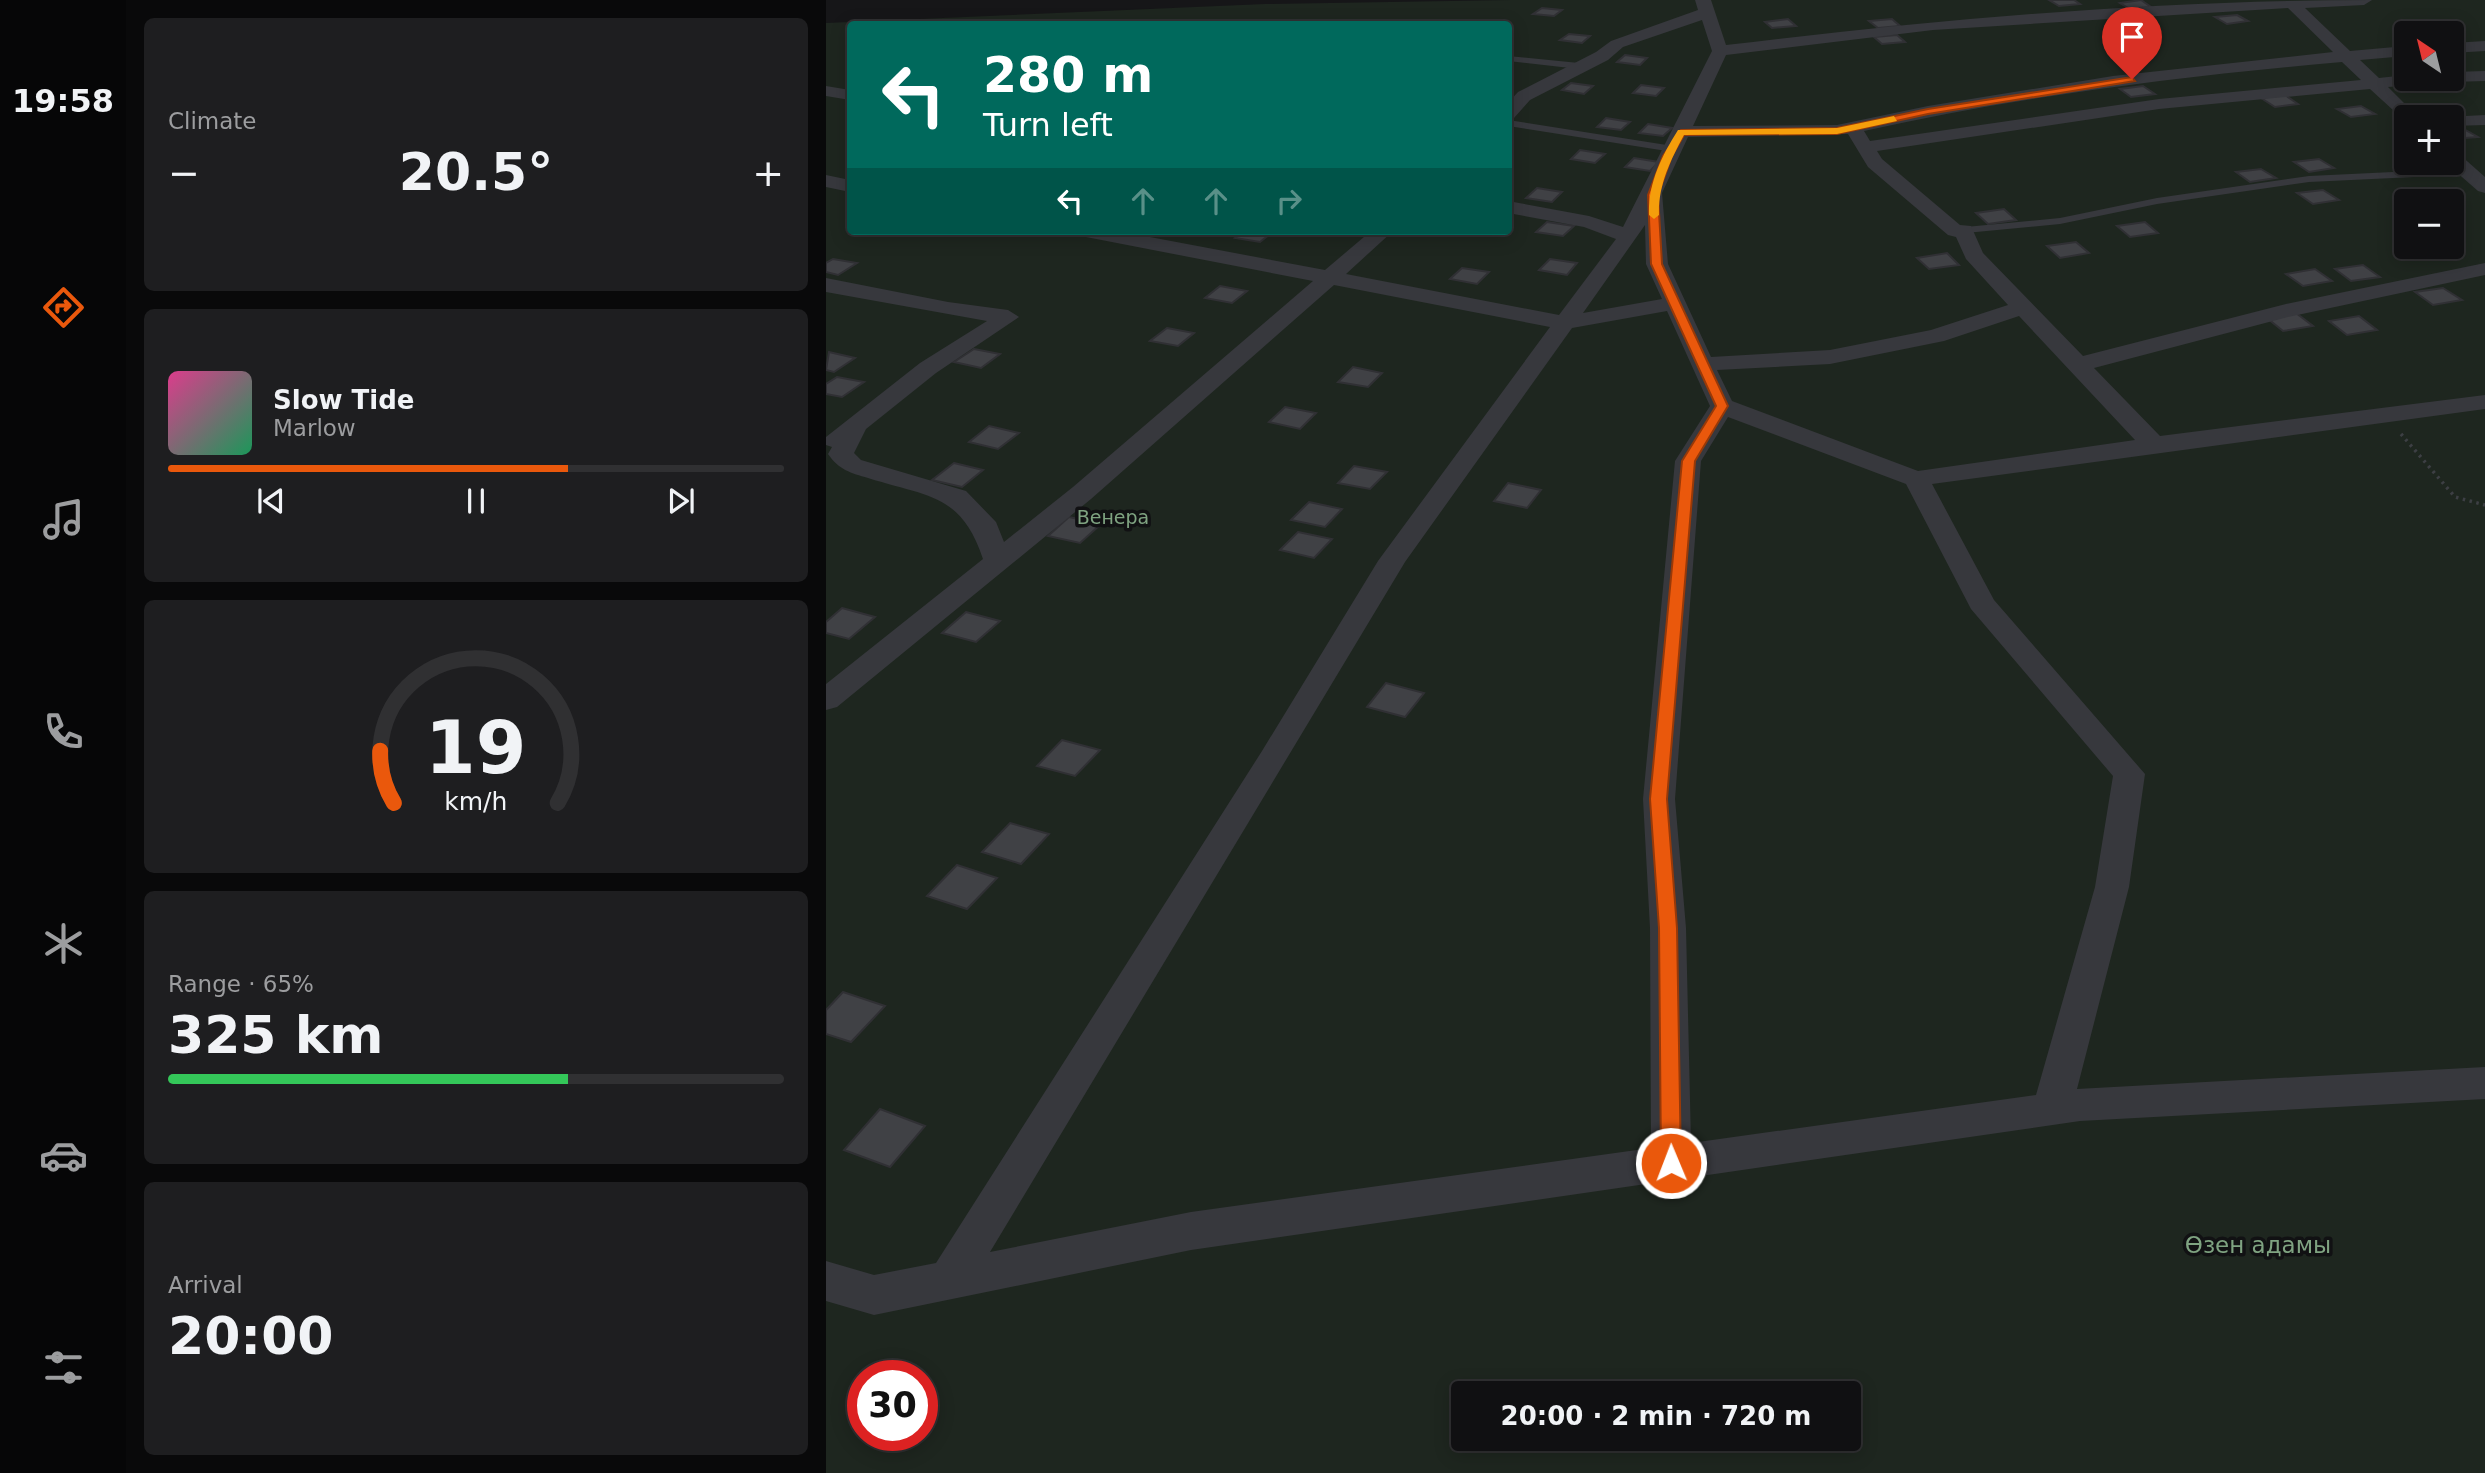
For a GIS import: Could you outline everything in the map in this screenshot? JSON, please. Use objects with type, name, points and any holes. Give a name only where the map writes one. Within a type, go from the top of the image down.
[{"type":"street","points":[[1720,51],[1933,25],[2004,22],[2064,15],[2364,0]]},
{"type":"street","points":[[2290,2],[2396,105]]},
{"type":"street","points":[[950,1279],[1276,755],[1392,561],[1629,236],[1653,195],[1720,51],[1705,6],[1618,44],[1602,56],[1524,96],[1512,110]]},
{"type":"street","points":[[2464,47],[2485,46]]},
{"type":"street","points":[[1677,140],[1849,128],[1928,111],[2113,81],[2394,52]]},
{"type":"street","points":[[2464,77],[2485,76]]},
{"type":"street","points":[[1866,147],[2159,104],[2394,81]]},
{"type":"street","points":[[826,91],[847,94]]},
{"type":"street","points":[[2464,121],[2485,120]]},
{"type":"street","points":[[1849,128],[1861,136],[1875,163],[1959,230],[1973,255],[2153,444]]},
{"type":"street","points":[[2464,169],[2485,187]]},
{"type":"street","points":[[826,181],[847,185]]},
{"type":"street","points":[[1653,195],[1657,264],[1722,406],[1916,479],[2153,444],[2485,402]]},
{"type":"street","points":[[1512,208],[1589,222],[1629,236]]},
{"type":"street","points":[[1107,235],[1565,323],[1675,303]]},
{"type":"street","points":[[826,700],[1082,493],[1378,235]]},
{"type":"street","points":[[2077,365],[2286,311],[2485,269]]},
{"type":"street","points":[[826,285],[948,309],[1008,317],[928,368],[854,429],[826,448]]},
{"type":"street","points":[[1703,364],[1830,357],[1936,335],[2023,307]]},
{"type":"street","points":[[1671,1163],[1668,928],[1659,799],[1688,461],[1722,406]]},
{"type":"street","points":[[826,422],[854,429]]},
{"type":"street","points":[[854,429],[841,454],[852,465],[957,497],[986,528],[997,560]]},
{"type":"street","points":[[1916,479],[1981,603],[2129,775],[2112,887],[2052,1108]]},
{"type":"street","points":[[826,1281],[874,1295],[1191,1231],[2052,1108],[2485,1083]]},
{"type":"lane","points":[[1512,58],[1579,66]]},
{"type":"lane","points":[[1512,122],[1677,140]]},
{"type":"lane","points":[[1959,230],[2060,221],[2169,199],[2309,178],[2394,175]]},
{"type":"path","points":[[2384,415],[2455,497],[2485,505]]},
{"type":"green space","points":[[1510,0],[2485,0],[2485,1473],[826,1473],[826,23],[847,22],[847,235],[1512,235],[1512,21],[872,21],[1265,4]]},
{"type":"building","points":[[2049,0],[2074,0],[2080,4],[2059,6]]},
{"type":"building","points":[[2141,0],[2151,7],[2130,9],[2120,3]]},
{"type":"building","points":[[1542,8],[1562,10],[1554,16],[1533,14]]},
{"type":"building","points":[[2237,15],[2248,21],[2227,24],[2215,17]]},
{"type":"building","points":[[1788,19],[1796,26],[1772,28],[1765,22]]},
{"type":"building","points":[[1892,19],[1900,26],[1878,28],[1869,21]]},
{"type":"building","points":[[1569,34],[1590,36],[1582,43],[1560,40]]},
{"type":"building","points":[[1897,35],[1905,42],[1882,44],[1874,37]]},
{"type":"building","points":[[1625,55],[1647,58],[1640,65],[1617,62]]},
{"type":"building","points":[[1571,83],[1593,86],[1584,94],[1562,90]]},
{"type":"building","points":[[1641,85],[1664,88],[1656,96],[1633,93]]},
{"type":"building","points":[[2143,86],[2155,94],[2131,97],[2120,89]]},
{"type":"building","points":[[2285,95],[2298,104],[2275,107],[2261,98]]},
{"type":"building","points":[[2361,106],[2375,114],[2351,117],[2337,109]]},
{"type":"building","points":[[1606,118],[1630,122],[1621,130],[1597,127]]},
{"type":"building","points":[[1648,124],[1672,128],[1663,136],[1639,133]]},
{"type":"building","points":[[2464,129],[2478,137],[2464,138]]},
{"type":"building","points":[[1580,150],[1605,154],[1595,163],[1571,159]]},
{"type":"building","points":[[1634,158],[1659,162],[1650,171],[1625,167]]},
{"type":"building","points":[[2319,159],[2334,168],[2309,172],[2294,162]]},
{"type":"building","points":[[2261,169],[2276,178],[2250,182],[2236,172]]},
{"type":"building","points":[[1537,188],[1562,192],[1552,202],[1526,198]]},
{"type":"building","points":[[2323,190],[2339,200],[2313,204],[2297,193]]},
{"type":"building","points":[[2004,209],[2016,220],[1988,224],[1976,213]]},
{"type":"building","points":[[1547,222],[1574,226],[1563,236],[1536,232]]},
{"type":"building","points":[[2145,222],[2158,233],[2130,237],[2117,226]]},
{"type":"building","points":[[1239,235],[1269,235],[1260,242],[1235,238]]},
{"type":"building","points":[[2076,242],[2089,253],[2060,258],[2047,246]]},
{"type":"building","points":[[1947,253],[1959,265],[1929,269],[1917,258]]},
{"type":"building","points":[[833,259],[857,263],[838,275],[826,272],[826,263]]},
{"type":"building","points":[[1550,259],[1577,263],[1567,275],[1539,270]]},
{"type":"building","points":[[2363,265],[2380,277],[2351,281],[2335,269]]},
{"type":"building","points":[[1462,268],[1489,272],[1477,284],[1450,279]]},
{"type":"building","points":[[2315,269],[2332,281],[2303,286],[2286,274]]},
{"type":"building","points":[[1220,286],[1247,291],[1232,303],[1205,298]]},
{"type":"building","points":[[2443,288],[2462,300],[2433,305],[2415,292]]},
{"type":"building","points":[[2296,313],[2313,326],[2283,331],[2267,318]]},
{"type":"building","points":[[2359,316],[2377,330],[2347,335],[2329,321]]},
{"type":"building","points":[[1167,328],[1194,333],[1178,346],[1150,341]]},
{"type":"building","points":[[974,349],[1000,354],[981,368],[954,362]]},
{"type":"building","points":[[829,352],[855,358],[834,372],[826,370]]},
{"type":"building","points":[[1353,367],[1382,373],[1368,387],[1338,382]]},
{"type":"building","points":[[837,377],[864,382],[842,397],[826,394],[826,384]]},
{"type":"building","points":[[1285,407],[1316,413],[1300,429],[1269,422]]},
{"type":"building","points":[[989,426],[1019,433],[998,449],[969,442]]},
{"type":"building","points":[[954,463],[983,470],[962,487],[932,480]]},
{"type":"building","points":[[1354,466],[1387,472],[1370,489],[1338,483]]},
{"type":"building","points":[[1508,483],[1541,490],[1527,508],[1494,501]]},
{"type":"building","points":[[1309,502],[1342,509],[1325,527],[1291,520]]},
{"type":"building","points":[[1069,517],[1101,524],[1080,543],[1048,536]]},
{"type":"building","points":[[1298,532],[1332,539],[1314,558],[1280,550]]},
{"type":"building","points":[[842,608],[875,617],[849,639],[826,633],[826,622]]},
{"type":"building","points":[[966,612],[1000,621],[976,642],[942,633]]},
{"type":"building","points":[[1386,683],[1424,693],[1405,717],[1367,707]]},
{"type":"building","points":[[1062,740],[1100,750],[1075,776],[1037,766]]},
{"type":"building","points":[[1010,823],[1049,834],[1021,864],[982,852]]},
{"type":"building","points":[[957,865],[997,878],[967,909],[927,896]]},
{"type":"building","points":[[843,992],[885,1006],[851,1042],[826,1034],[826,1010]]},
{"type":"building","points":[[880,1109],[925,1126],[890,1167],[844,1150]]},
{"type":"slow traffic","points":[[1654,215],[1653,195],[1668,156],[1681,132],[1837,131],[1894,119]]},
{"type":"route","points":[[1671,1163],[1668,928],[1659,799],[1688,461],[1722,406],[1657,264],[1653,195],[1668,156],[1681,132],[1837,131],[1928,111],[2132,79]]},
{"type":"park label","name":"Венера","points":[[1113,517]]},
{"type":"park label","name":"Өзен адамы","points":[[2258,1245]]}]
